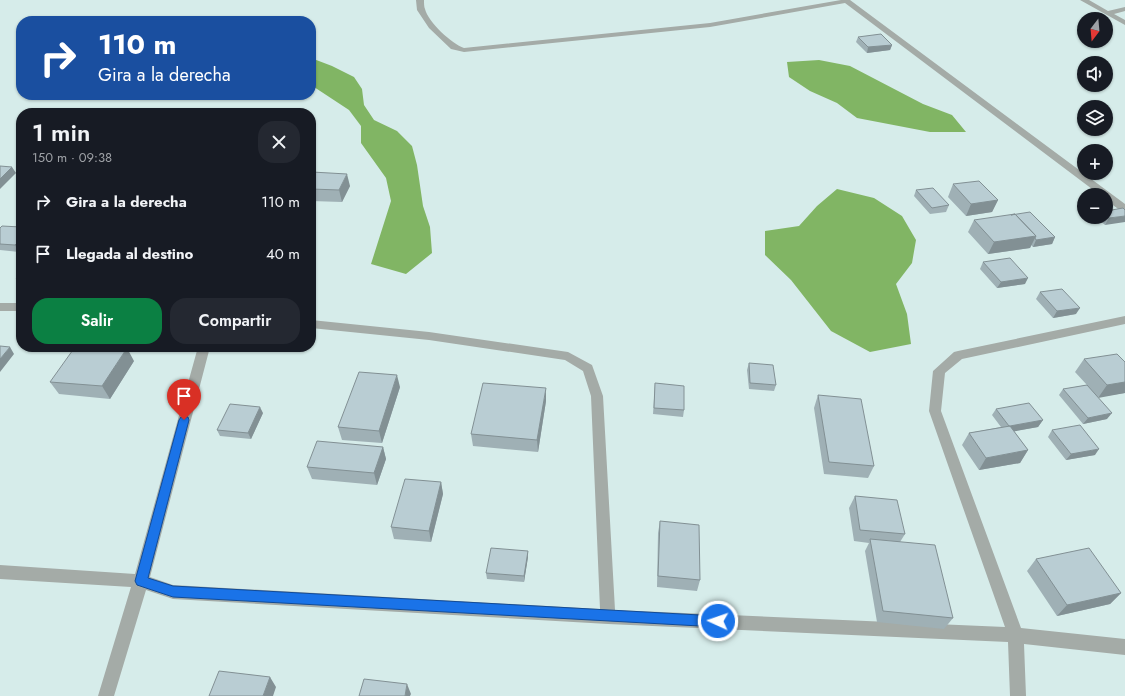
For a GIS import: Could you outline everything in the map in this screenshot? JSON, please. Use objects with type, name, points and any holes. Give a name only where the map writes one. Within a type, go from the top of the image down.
[{"type":"street","points":[[420,0],[421,10],[432,26],[454,47],[464,50],[710,25],[846,1],[1125,209]]},
{"type":"street","points":[[1084,0],[1105,12]]},
{"type":"street","points":[[1112,12],[1125,9]]},
{"type":"street","points":[[1113,16],[1125,23]]},
{"type":"street","points":[[0,306],[16,307]]},
{"type":"street","points":[[1018,696],[1016,635],[936,411],[939,371],[958,355],[1125,320]]},
{"type":"street","points":[[316,325],[429,336],[568,356],[588,368],[597,396],[608,617]]},
{"type":"street","points":[[106,696],[141,581],[203,352]]},
{"type":"street","points":[[0,572],[141,581],[173,592],[608,617],[1016,635],[1125,647]]},
{"type":"green space","points":[[316,60],[354,77],[362,89],[364,105],[374,120],[397,131],[412,146],[417,165],[423,206],[430,227],[432,253],[406,274],[371,264],[391,201],[386,178],[361,143],[361,126],[349,110],[316,88]]},
{"type":"green space","points":[[819,60],[850,66],[923,104],[952,115],[966,132],[930,132],[857,118],[837,103],[810,91],[789,77],[787,62]]},
{"type":"green space","points":[[837,189],[874,198],[902,216],[916,240],[912,263],[896,284],[907,314],[911,344],[870,352],[831,331],[791,280],[765,255],[765,231],[799,226],[817,206]]},
{"type":"building","points":[[881,34],[892,45],[868,47],[858,37]]},
{"type":"building","points":[[0,166],[12,167],[0,179]]},
{"type":"building","points":[[316,172],[347,174],[339,190],[316,189]]},
{"type":"building","points":[[979,181],[998,200],[971,204],[953,184]]},
{"type":"building","points":[[933,188],[949,205],[932,208],[916,190]]},
{"type":"building","points":[[1123,208],[1125,210],[1125,216],[1113,218],[1113,210]]},
{"type":"building","points":[[1030,212],[1055,237],[1036,240],[1036,236],[1015,214]]},
{"type":"building","points":[[1015,214],[1036,236],[994,242],[974,220]]},
{"type":"building","points":[[2,226],[16,227],[15,245],[0,244],[0,228]]},
{"type":"building","points":[[1010,258],[1028,278],[1001,282],[983,262]]},
{"type":"building","points":[[1062,289],[1080,308],[1057,311],[1040,292]]},
{"type":"building","points":[[0,346],[10,347],[0,359]]},
{"type":"building","points":[[71,352],[124,352],[102,386],[50,382]]},
{"type":"building","points":[[1117,354],[1125,362],[1125,382],[1107,385],[1084,359]]},
{"type":"building","points":[[749,363],[773,365],[776,385],[750,383]]},
{"type":"building","points":[[359,372],[397,375],[379,431],[338,427]]},
{"type":"building","points":[[483,383],[546,388],[537,440],[471,434]]},
{"type":"building","points":[[655,383],[684,386],[684,410],[654,408]]},
{"type":"building","points":[[1087,385],[1112,413],[1088,418],[1063,389]]},
{"type":"building","points":[[818,395],[861,399],[874,466],[829,462]]},
{"type":"building","points":[[1029,403],[1043,420],[1009,426],[996,409]]},
{"type":"building","points":[[230,404],[260,407],[248,433],[217,430]]},
{"type":"building","points":[[1080,425],[1099,449],[1071,454],[1052,430]]},
{"type":"building","points":[[1010,426],[1028,450],[986,458],[969,433]]},
{"type":"building","points":[[317,441],[383,447],[374,473],[307,467]]},
{"type":"building","points":[[405,479],[441,482],[429,531],[391,527]]},
{"type":"building","points":[[855,496],[897,500],[905,534],[860,530]]},
{"type":"building","points":[[660,521],[699,525],[700,580],[658,576]]},
{"type":"building","points":[[870,539],[935,545],[953,618],[883,611]]},
{"type":"building","points":[[491,548],[528,551],[524,576],[486,573]]},
{"type":"building","points":[[1089,548],[1121,593],[1067,605],[1036,559]]},
{"type":"building","points":[[219,671],[270,677],[263,696],[209,696]]},
{"type":"building","points":[[364,679],[407,684],[405,696],[359,696]]},
{"type":"route","points":[[184,420],[141,581],[173,592],[608,617],[718,621]]}]
